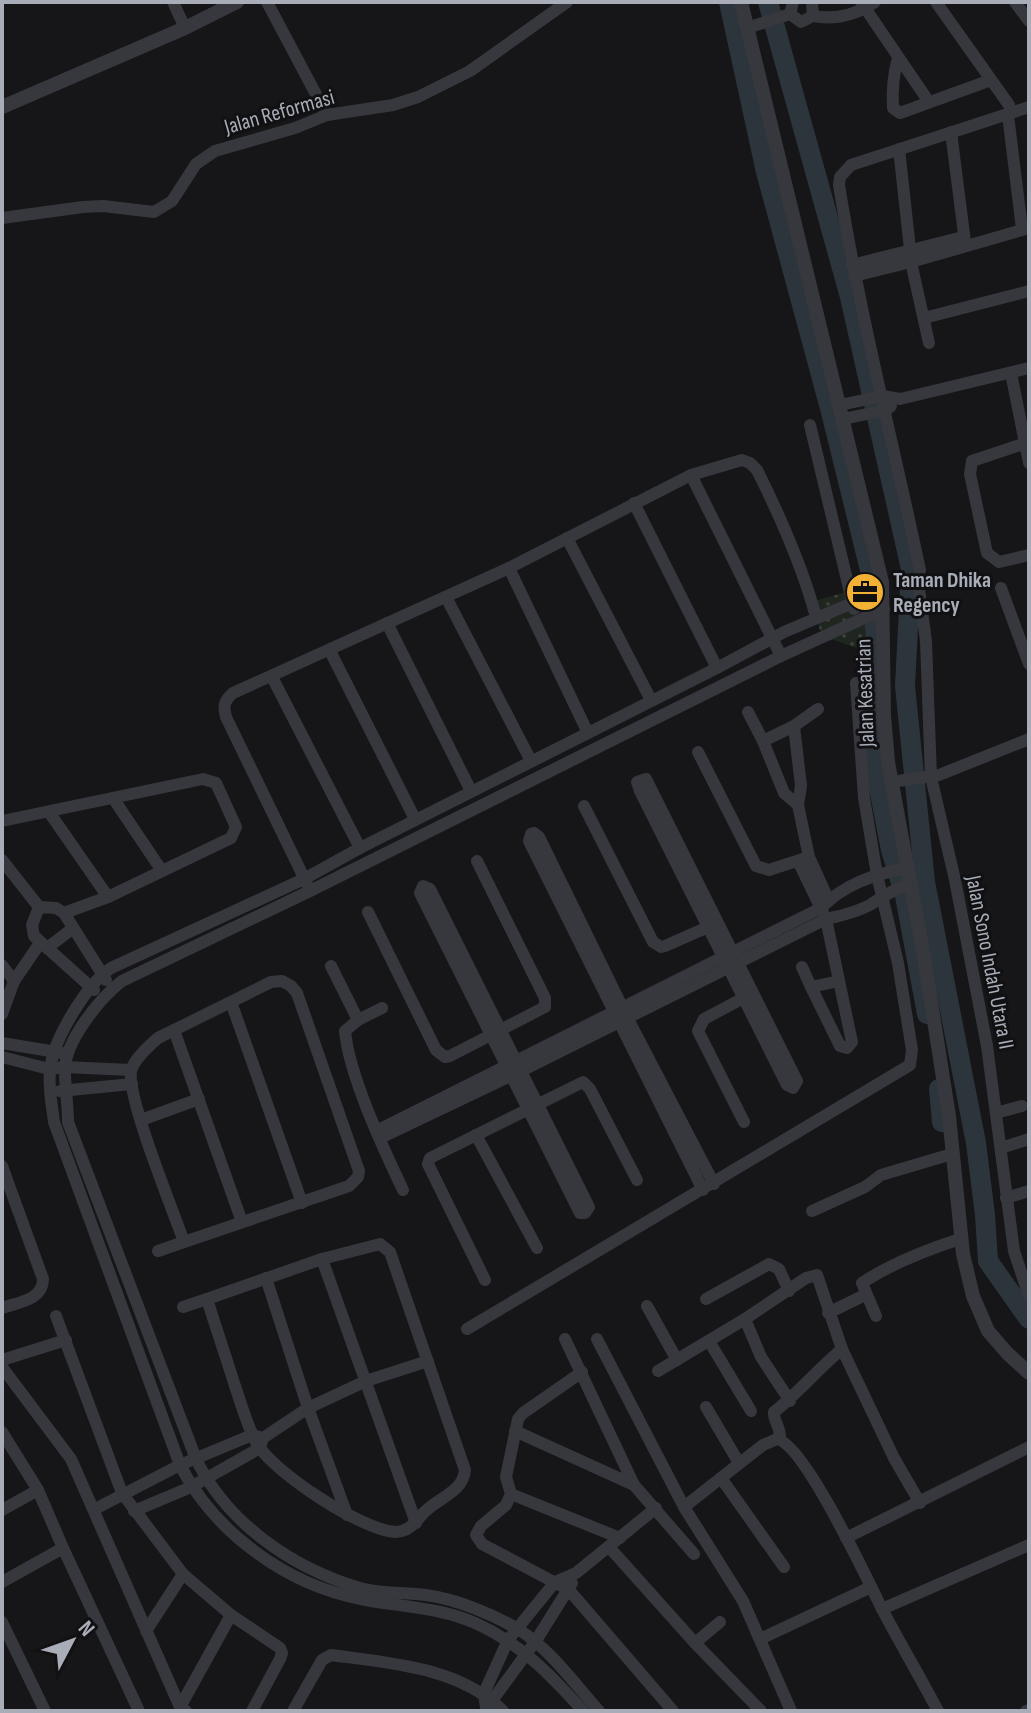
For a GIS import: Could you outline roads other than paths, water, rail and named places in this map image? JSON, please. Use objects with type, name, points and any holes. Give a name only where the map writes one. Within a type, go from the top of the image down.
[{"type":"street","points":[[173,2],[185,28]]},
{"type":"street","points":[[2,107],[185,28],[237,2]]},
{"type":"street","points":[[267,2],[327,115]]},
{"type":"street","name":"Jalan Kesatrian","points":[[741,2],[751,27],[845,412],[880,590],[872,613],[884,715],[905,868],[949,1116],[960,1239],[973,1296],[988,1331],[1029,1373]]},
{"type":"street","points":[[812,2],[813,16]]},
{"type":"street","points":[[853,270],[964,241],[1026,229],[1008,110],[991,80],[936,2]]},
{"type":"street","points":[[1015,2],[1029,21]]},
{"type":"street","name":"Jalan Reformasi","points":[[2,218],[103,206],[154,212],[172,201],[196,164],[205,156],[327,115],[393,105],[418,97],[470,71],[560,4]]},
{"type":"street","points":[[751,27],[777,20],[792,8],[801,22],[813,16],[831,19],[867,4],[898,58],[929,102]]},
{"type":"street","points":[[898,58],[893,76],[893,108],[896,111],[905,112],[991,80]]},
{"type":"street","points":[[920,570],[878,397],[853,270],[840,177],[851,165],[1008,110],[1029,107]]},
{"type":"street","points":[[951,132],[964,241]]},
{"type":"street","points":[[899,149],[910,256],[929,343]]},
{"type":"street","points":[[924,318],[1029,291]]},
{"type":"street","points":[[845,412],[878,397],[900,399],[1029,368]]},
{"type":"street","points":[[1011,373],[1029,463]]},
{"type":"street","points":[[845,412],[882,411],[900,399]]},
{"type":"street","points":[[599,1711],[535,1642],[517,1628],[478,1610],[430,1595],[361,1588],[311,1569],[276,1549],[244,1523],[205,1479],[68,1122],[67,1061],[78,1033],[108,992],[122,981],[872,613],[857,599],[810,425]]},
{"type":"street","points":[[1027,443],[972,461],[970,474],[987,553],[999,562],[1029,555]]},
{"type":"street","points":[[310,891],[223,708],[226,699],[233,693],[509,568],[691,475],[731,461],[750,463],[790,537],[803,569],[816,617]]},
{"type":"street","points":[[691,475],[787,653]]},
{"type":"street","points":[[634,503],[717,668]]},
{"type":"street","points":[[567,538],[651,700]]},
{"type":"street","points":[[509,568],[588,733]]},
{"type":"street","points":[[1001,588],[1029,664]]},
{"type":"street","name":"Jalan Sono Indah Utara II","points":[[919,589],[926,641],[925,778],[978,993],[1012,1241],[1024,1263],[1029,1296]]},
{"type":"street","points":[[583,1711],[527,1654],[473,1622],[427,1608],[363,1600],[307,1584],[279,1568],[238,1538],[191,1487],[180,1465],[54,1122],[49,1069],[65,1027],[89,987],[101,974],[320,871],[415,819],[778,635],[880,590]]},
{"type":"street","points":[[446,597],[531,761]]},
{"type":"street","points":[[387,623],[471,791]]},
{"type":"street","points":[[330,651],[415,819]]},
{"type":"street","points":[[272,677],[360,848]]},
{"type":"street","points":[[467,1329],[910,1065],[912,1050],[883,874],[864,798],[856,683]]},
{"type":"street","points":[[763,741],[794,726],[818,709]]},
{"type":"street","points":[[748,712],[784,793],[798,805]]},
{"type":"street","points":[[619,718],[628,731]]},
{"type":"street","points":[[794,726],[801,786],[798,805],[804,859],[825,909],[852,1042],[847,1048],[840,1046],[802,967]]},
{"type":"street","points":[[895,782],[925,778],[1029,739]]},
{"type":"street","points":[[698,752],[756,866],[769,870],[804,859]]},
{"type":"street","points":[[507,774],[515,788]]},
{"type":"street","points":[[2,821],[203,779],[216,783],[236,827],[235,833],[226,841],[108,897],[64,913]]},
{"type":"street","points":[[492,782],[499,796]]},
{"type":"street","points":[[113,798],[162,871]]},
{"type":"street","points":[[584,806],[653,942],[665,946],[714,925]]},
{"type":"street","points":[[49,812],[108,897]]},
{"type":"street","points":[[572,916],[529,841],[531,834],[539,837],[572,916],[708,1187]]},
{"type":"street","points":[[671,839],[749,996],[787,1085],[793,1088],[797,1081],[749,996]]},
{"type":"street","points":[[2,860],[39,907],[56,908],[64,913],[101,974],[108,992]]},
{"type":"street","points":[[368,912],[436,1050],[445,1057],[450,1056],[545,1007],[545,998],[477,861]]},
{"type":"street","points":[[379,1134],[732,960],[825,909],[837,893],[905,868]]},
{"type":"street","points":[[320,871],[327,883]]},
{"type":"street","points":[[825,909],[847,915],[872,904],[886,892],[909,885]]},
{"type":"street","points":[[259,899],[265,912]]},
{"type":"street","points":[[39,907],[32,925],[34,936],[89,987],[108,992]]},
{"type":"street","points":[[2,1014],[14,981],[44,946],[72,929]]},
{"type":"street","points":[[188,931],[195,945]]},
{"type":"street","points":[[454,949],[568,1179]]},
{"type":"street","points":[[2,965],[14,981]]},
{"type":"street","points":[[331,966],[358,1020]]},
{"type":"street","points":[[158,1251],[349,1186],[358,1177],[359,1171],[297,993],[282,981],[271,982],[158,1038],[146,1050],[132,1077],[134,1100],[184,1242]]},
{"type":"street","points":[[811,987],[839,981]]},
{"type":"street","points":[[744,1122],[698,1031],[704,1019],[749,996]]},
{"type":"street","points":[[231,1002],[302,1203]]},
{"type":"street","points":[[382,1008],[347,1026],[345,1037],[379,1134],[403,1190]]},
{"type":"street","points":[[174,1030],[242,1222]]},
{"type":"street","points":[[2,1043],[56,1051],[67,1061],[132,1077]]},
{"type":"street","points":[[2,1057],[49,1069],[67,1061]]},
{"type":"street","points":[[50,1093],[132,1077]]},
{"type":"street","points":[[485,1280],[428,1164],[430,1158],[577,1083],[587,1084],[637,1180]]},
{"type":"street","points":[[141,1120],[199,1099]]},
{"type":"street","points":[[996,1113],[1022,1106]]},
{"type":"street","points":[[476,1135],[537,1248]]},
{"type":"street","points":[[1001,1148],[1029,1139]]},
{"type":"street","points":[[812,1211],[865,1187],[881,1175],[952,1154]]},
{"type":"street","points":[[2,1166],[43,1279],[39,1294],[2,1308]]},
{"type":"street","points":[[1006,1198],[1029,1191]]},
{"type":"street","points":[[876,1316],[865,1295],[864,1281],[930,1248],[960,1239]]},
{"type":"street","points":[[183,1307],[322,1259],[372,1245],[386,1247],[465,1470],[459,1487],[435,1501],[416,1523],[397,1532],[347,1515],[313,1493],[258,1440],[207,1299]]},
{"type":"street","points":[[322,1259],[416,1523]]},
{"type":"street","points":[[706,1299],[769,1264],[779,1269],[789,1291]]},
{"type":"street","points":[[658,1371],[809,1277],[817,1275],[842,1349],[894,1458],[920,1503]]},
{"type":"street","points":[[266,1278],[347,1515]]},
{"type":"street","points":[[118,1296],[131,1291]]},
{"type":"street","points":[[828,1313],[865,1295]]},
{"type":"street","points":[[647,1306],[677,1360]]},
{"type":"street","points":[[56,1316],[122,1493],[134,1511],[183,1574],[231,1615],[276,1644],[282,1653],[252,1711]]},
{"type":"street","points":[[745,1319],[761,1357],[790,1401]]},
{"type":"street","points":[[565,1339],[634,1485],[694,1554]]},
{"type":"street","points":[[597,1339],[684,1507],[734,1585],[791,1711]]},
{"type":"street","points":[[2,1360],[66,1340]]},
{"type":"street","points":[[709,1341],[751,1411]]},
{"type":"street","points":[[842,1349],[815,1371],[790,1401],[773,1415],[781,1428],[780,1439],[800,1460],[846,1538],[938,1711]]},
{"type":"street","points":[[134,1511],[205,1479],[308,1408],[366,1381],[428,1361]]},
{"type":"street","points":[[2,1367],[61,1443],[95,1509],[146,1631],[183,1709]]},
{"type":"street","points":[[582,1372],[523,1413],[515,1426],[506,1477],[511,1494],[499,1513],[476,1531],[478,1540],[569,1590],[673,1711]]},
{"type":"street","points":[[706,1407],[739,1463]]},
{"type":"street","points":[[515,1431],[634,1485]]},
{"type":"street","points":[[2,1432],[7,1449],[38,1490],[139,1711]]},
{"type":"street","points":[[684,1507],[769,1441],[780,1439]]},
{"type":"street","points":[[95,1509],[180,1465],[258,1440]]},
{"type":"street","points":[[846,1538],[1029,1447]]},
{"type":"street","points":[[721,1478],[784,1567]]},
{"type":"street","points":[[2,1510],[38,1490]]},
{"type":"street","points":[[511,1494],[620,1538]]},
{"type":"street","points":[[487,1703],[508,1640],[555,1582],[576,1573],[656,1508]]},
{"type":"street","points":[[882,1609],[1029,1545]]},
{"type":"street","points":[[609,1547],[761,1711]]},
{"type":"street","points":[[2,1582],[63,1548]]},
{"type":"street","points":[[487,1703],[527,1654],[569,1590],[576,1573]]},
{"type":"street","points":[[146,1631],[183,1574]]},
{"type":"street","points":[[760,1639],[871,1587]]},
{"type":"street","points":[[183,1709],[231,1615]]},
{"type":"street","points":[[2,1622],[45,1711]]},
{"type":"street","points":[[695,1643],[720,1622]]},
{"type":"street","points":[[293,1711],[322,1660],[331,1655],[428,1671],[461,1682],[487,1703],[503,1711]]},
{"type":"waterway","points":[[729,2],[766,172],[871,574],[877,652],[872,752],[891,850],[905,896],[927,1014]]},
{"type":"waterway","points":[[768,2],[850,297],[911,569],[905,686],[925,882],[976,1143],[988,1261],[1029,1319]]},
{"type":"waterway","points":[[939,1089],[942,1122]]},
{"type":"place","name":"Taman Dhika Regency","points":[[865,592]]}]
